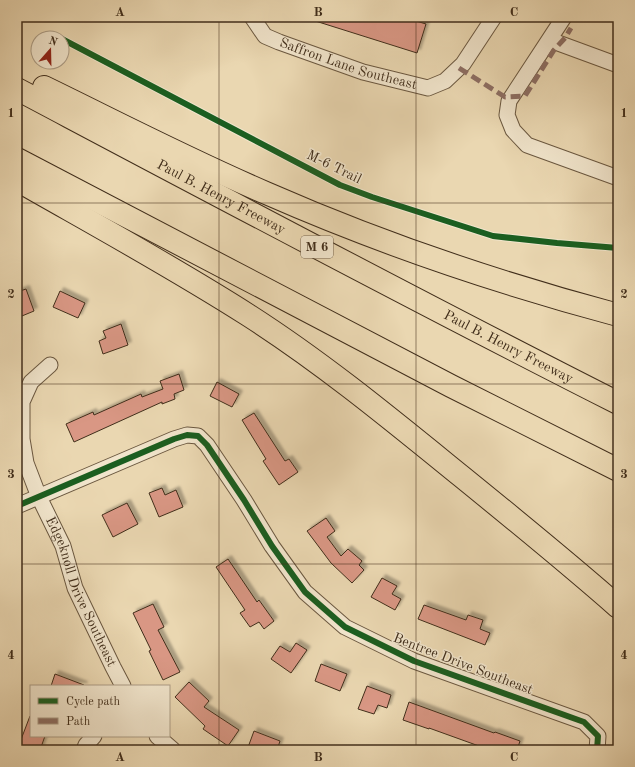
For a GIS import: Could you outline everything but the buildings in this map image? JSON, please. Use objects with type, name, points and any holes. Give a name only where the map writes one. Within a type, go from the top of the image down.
[{"type":"highway","points":[[17,73],[206,167],[266,194],[328,219],[388,243],[473,272],[618,315]]},
{"type":"highway","name":"Paul B. Henry Freeway","points":[[17,88],[214,194],[618,403]]},
{"type":"highway","points":[[17,159],[444,382],[618,470]]},
{"type":"highway","points":[[17,180],[202,286],[306,355],[342,381],[427,448],[576,570],[618,607]]},
{"type":"highway","points":[[576,570],[618,599]]},
{"type":"street","name":"Saffron Lane Southeast","points":[[252,17],[265,36],[279,42],[363,72],[428,88],[445,81],[463,64],[494,17]]},
{"type":"street","points":[[564,17],[509,101],[507,115],[513,130],[527,145],[618,178]]},
{"type":"street","points":[[550,40],[618,65]]},
{"type":"street","name":"Edgeknoll Drive Southeast","points":[[50,365],[31,382],[22,402],[22,439],[26,463],[39,497],[63,546],[75,588],[122,685]]},
{"type":"street","name":"Bentree Drive Southeast","points":[[39,497],[174,439],[187,435],[198,436],[207,445],[244,500],[272,546],[305,592],[345,628],[414,661],[584,722],[598,736],[597,750]]},
{"type":"street","points":[[17,506],[39,497]]},
{"type":"street","points":[[84,750],[86,745],[93,737]]},
{"type":"street","points":[[158,737],[173,750]]},
{"type":"marked path","points":[[459,68],[505,97],[525,96],[554,50],[565,38],[571,28]]},
{"type":"cycle path","name":"M-6 Trail","points":[[70,43],[340,185],[372,197],[493,236],[618,248]]},
{"type":"cycle path","points":[[17,506],[174,439],[187,435],[198,436],[207,445],[244,500],[272,546],[305,592],[345,627],[414,661],[584,722],[598,736],[597,750]]}]
